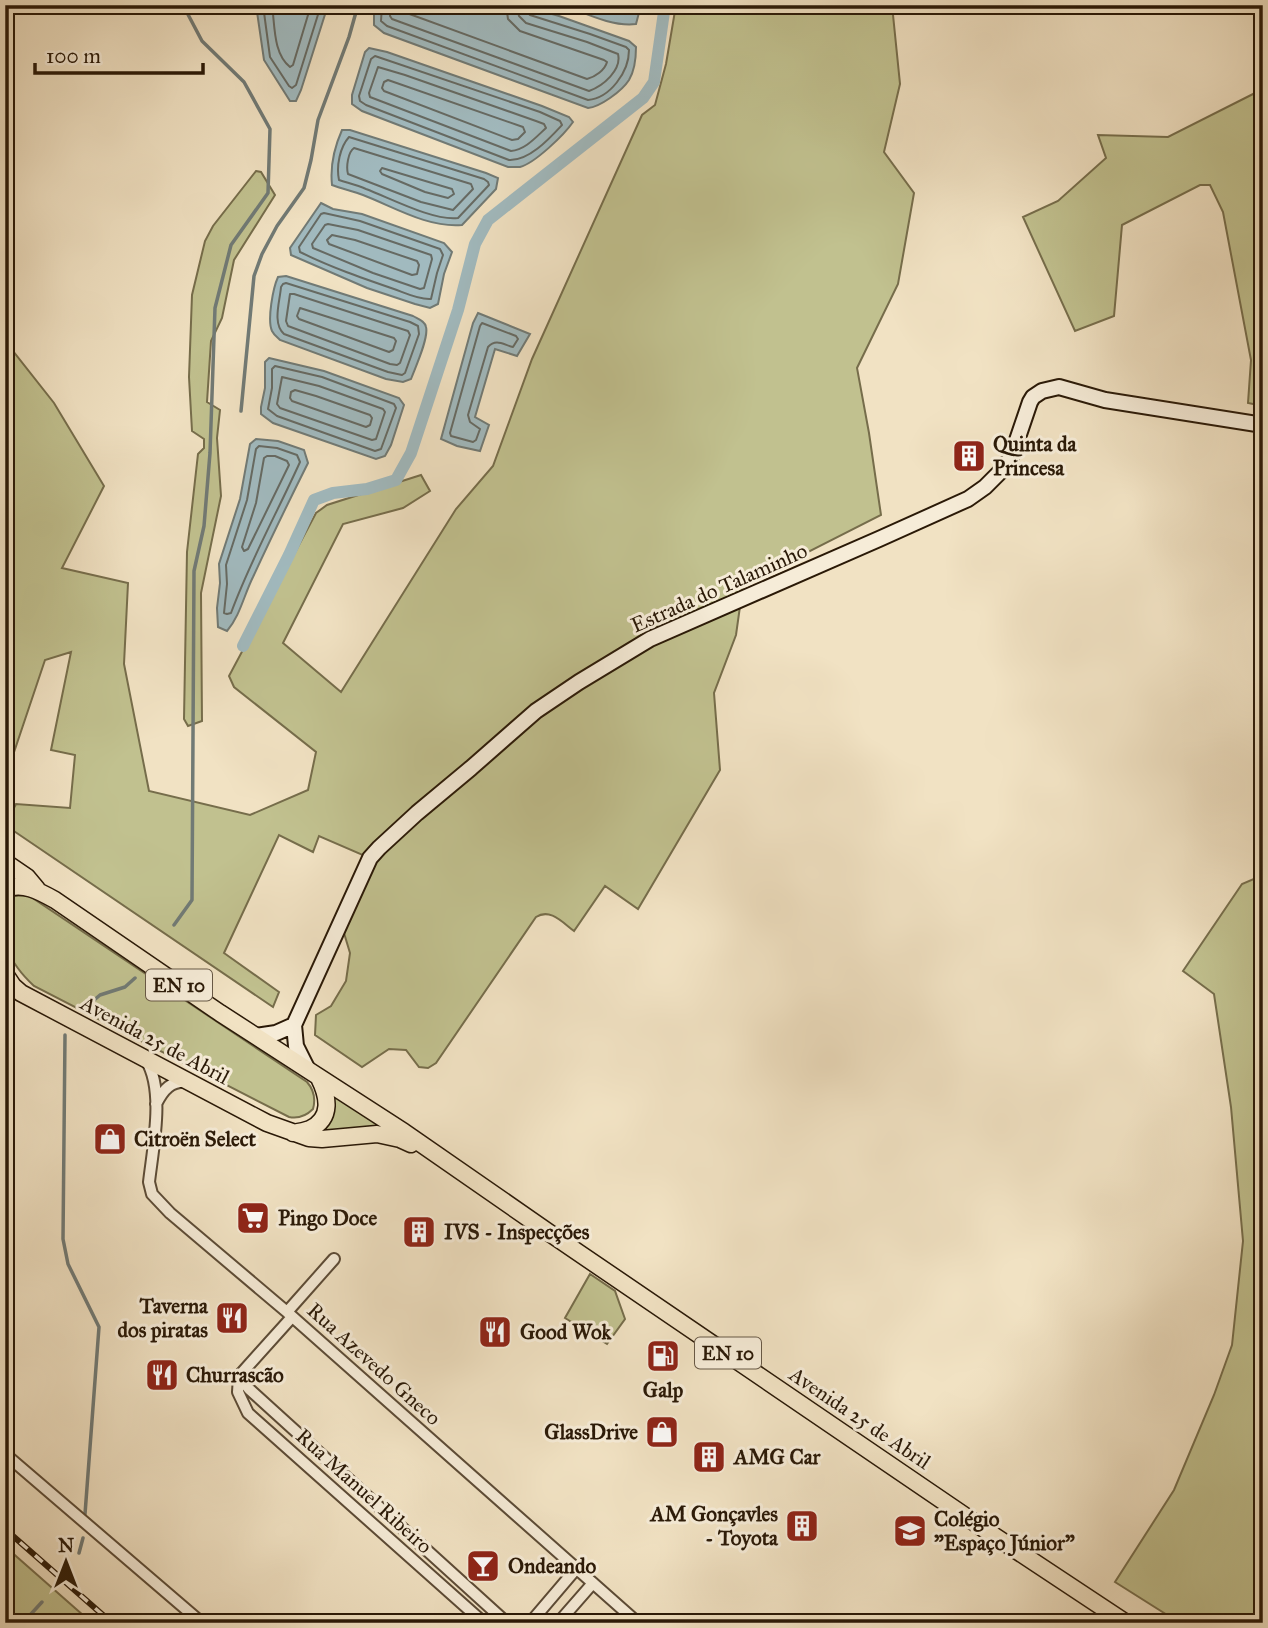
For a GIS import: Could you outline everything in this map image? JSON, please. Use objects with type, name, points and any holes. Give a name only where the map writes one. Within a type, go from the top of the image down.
[{"type":"main road","name":"Estrada do Talaminho","points":[[294,1025],[370,858],[417,813],[536,711],[650,639],[968,499],[1005,467],[1012,455],[1030,402],[1042,391],[1059,387],[1105,400],[1263,425]]},
{"type":"main road","name":"Avenida 25 de Abril","points":[[5,862],[27,877],[39,891]]},
{"type":"main road","name":"Avenida 25 de Abril","points":[[5,889],[21,886],[39,891],[55,900],[220,1013],[404,1132],[1126,1623]]},
{"type":"main road","name":"Avenida 25 de Abril","points":[[5,974],[21,993],[267,1123],[309,1138],[377,1133],[400,1139],[432,1153]]},
{"type":"main road","points":[[256,1036],[276,1033],[294,1025],[296,1046],[326,1091],[328,1105],[320,1122],[293,1133]]},
{"type":"street","name":"Rua Azevedo Gneco","points":[[145,1058],[154,1075],[156,1104],[149,1182],[152,1194],[170,1213],[638,1623]]},
{"type":"street","points":[[156,1104],[170,1085],[181,1081],[190,1082]]},
{"type":"street","points":[[334,1259],[239,1376],[249,1389],[507,1623]]},
{"type":"street","name":"Rua Manuel Ribeiro","points":[[239,1376],[238,1392],[248,1413],[484,1623]]},
{"type":"street","points":[[5,1454],[202,1623]]},
{"type":"street","points":[[530,1623],[576,1569]]},
{"type":"street","points":[[558,1623],[593,1583]]},
{"type":"green space","points":[[676,5],[892,5],[900,84],[884,152],[914,193],[898,284],[857,368],[881,515],[743,585],[736,635],[714,693],[720,770],[638,909],[605,886],[574,931],[551,915],[536,917],[436,1063],[428,1068],[419,1067],[406,1050],[389,1049],[362,1067],[315,1035],[316,1015],[331,1006],[346,981],[350,953],[344,933],[374,865],[363,855],[319,836],[313,852],[279,835],[224,953],[279,992],[273,1007],[5,825],[16,804],[70,808],[75,755],[51,750],[71,652],[45,660],[5,779],[5,341],[54,403],[104,486],[62,568],[128,583],[124,664],[149,791],[250,815],[308,790],[316,752],[234,687],[229,676],[316,513],[327,505],[421,475],[430,491],[403,508],[343,524],[283,643],[341,692],[456,509],[493,466],[532,359],[642,115],[655,105],[666,64]]},
{"type":"green space","points":[[1263,89],[1263,406],[1248,403],[1251,360],[1223,212],[1210,185],[1200,185],[1122,225],[1114,316],[1075,331],[1023,217],[1058,201],[1106,158],[1098,135],[1168,137]]},
{"type":"green space","points":[[256,171],[261,172],[275,195],[234,260],[222,318],[211,341],[207,402],[220,410],[217,438],[221,496],[201,593],[202,721],[188,726],[184,719],[187,552],[198,454],[204,448],[204,439],[192,431],[189,377],[192,295],[205,241],[213,226]]},
{"type":"green space","points":[[1263,875],[1263,1623],[1180,1623],[1115,1582],[1174,1490],[1232,1345],[1243,1241],[1231,1107],[1214,994],[1183,971],[1242,884]]},
{"type":"green space","points":[[25,895],[307,1082],[314,1094],[313,1109],[296,1118],[289,1117],[34,986],[11,958],[5,929],[5,903],[15,896]]},
{"type":"green space","points":[[332,1093],[387,1129],[318,1133]]},
{"type":"green space","points":[[590,1274],[615,1291],[625,1319],[607,1344],[565,1318]]},
{"type":"green space","points":[[5,1546],[92,1623],[22,1623],[5,1609]]},
{"type":"water","points":[[256,5],[328,5],[296,101],[290,101],[264,60]]},
{"type":"water","points":[[376,5],[521,5],[629,41],[636,47],[634,68],[621,89],[604,102],[588,108],[384,33],[374,25]]},
{"type":"water","points":[[563,5],[641,5],[636,24],[627,24],[599,19]]},
{"type":"water","points":[[369,48],[542,106],[569,117],[573,122],[533,160],[520,167],[508,167],[362,111],[352,104],[352,95],[365,52]]},
{"type":"water","points":[[342,130],[350,130],[486,173],[498,178],[496,189],[462,225],[437,223],[411,216],[332,185],[333,157]]},
{"type":"water","points":[[321,203],[333,209],[362,214],[444,243],[452,252],[438,304],[430,308],[367,288],[291,255],[290,248]]},
{"type":"water","points":[[286,276],[413,316],[423,322],[426,327],[425,338],[411,379],[403,382],[386,379],[280,340],[272,331],[270,312],[278,277]]},
{"type":"water","points":[[478,313],[530,334],[517,356],[495,349],[475,417],[489,425],[480,451],[441,439]]},
{"type":"water","points":[[269,358],[324,371],[399,398],[404,405],[385,456],[376,459],[273,423],[261,414],[265,362]]},
{"type":"water","points":[[256,439],[278,441],[304,450],[308,463],[239,612],[227,631],[218,627],[219,564],[240,499],[250,444]]},
{"type":"waterway","points":[[174,925],[192,900],[194,571],[204,526],[210,453],[215,308],[231,245],[268,193],[270,129],[244,82],[202,41],[183,5]]},
{"type":"waterway","points":[[241,411],[254,276],[277,226],[304,188],[318,120],[358,5]]},
{"type":"waterway","points":[[243,646],[314,500],[333,493],[367,489],[396,480],[411,453],[458,310],[475,244],[488,220],[643,98],[654,82],[665,5]]},
{"type":"waterway","points":[[86,1007],[100,995],[125,987],[135,978]]},
{"type":"waterway","points":[[65,1035],[63,1239],[68,1264],[99,1327],[85,1514]]},
{"type":"waterway","points":[[79,1553],[83,1538]]},
{"type":"waterway","points":[[31,1614],[42,1602]]},
{"type":"railway","points":[[5,1529],[112,1623]]},
{"type":"place","name":"Quinta da Princesa","points":[[969,456]]},
{"type":"place","name":"Citroën Select","points":[[110,1139]]},
{"type":"place","name":"Pingo Doce","points":[[253,1218]]},
{"type":"place","name":"IVS - Inspecções","points":[[419,1232]]},
{"type":"place","name":"Taverna dos piratas","points":[[232,1318]]},
{"type":"place","name":"Good Wok","points":[[495,1332]]},
{"type":"place","name":"Galp","points":[[663,1356]]},
{"type":"place","name":"Churrascão","points":[[162,1375]]},
{"type":"place","name":"GlassDrive","points":[[662,1432]]},
{"type":"place","name":"AMG Car","points":[[709,1457]]},
{"type":"place","name":"AM Gonçavles - Toyota","points":[[802,1526]]},
{"type":"place","name":"Colégio \"Espaço Júnior\"","points":[[910,1531]]},
{"type":"place","name":"Ondeando","points":[[483,1566]]}]
